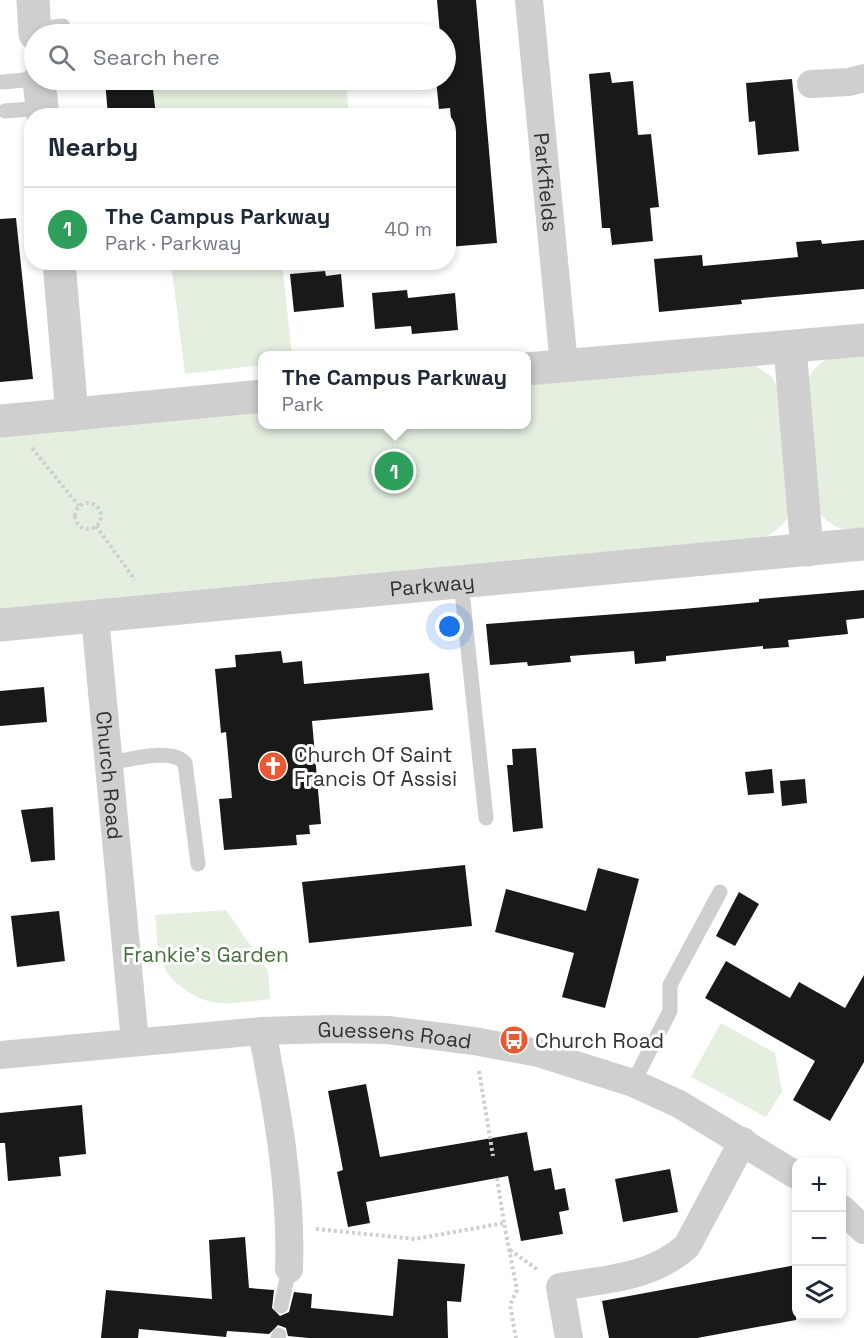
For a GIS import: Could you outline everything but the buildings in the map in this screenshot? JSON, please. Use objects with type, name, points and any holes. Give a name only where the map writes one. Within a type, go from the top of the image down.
[{"type":"street","name":"Parkfields","points":[[529,0],[564,365]]},
{"type":"street","points":[[811,84],[849,82],[864,78]]},
{"type":"street","points":[[60,270],[72,415]]},
{"type":"street","points":[[531,368],[864,340]]},
{"type":"street","points":[[790,348],[807,550]]},
{"type":"street","points":[[4,421],[258,396]]},
{"type":"street","name":"Parkway","points":[[0,626],[864,544]]},
{"type":"street","name":"Church Road","points":[[95,617],[135,1042]]},
{"type":"street","name":"Guessens Road","points":[[0,1055],[262,1031],[388,1030],[474,1041],[538,1053],[633,1083],[680,1104],[792,1172]]},
{"type":"street","points":[[262,1031],[274,1094],[290,1226],[289,1269]]},
{"type":"street","points":[[568,1338],[560,1287],[643,1272],[674,1257],[687,1246],[743,1141]]},
{"type":"street","points":[[845,1212],[864,1230]]},
{"type":"lane","points":[[3,82],[24,89]]},
{"type":"lane","points":[[26,90],[40,95]]},
{"type":"lane","points":[[5,111],[40,95]]},
{"type":"lane","points":[[461,582],[486,818]]},
{"type":"lane","points":[[109,763],[171,754],[181,758],[185,763],[198,864]]},
{"type":"lane","points":[[633,1083],[670,1011],[670,984],[720,892]]},
{"type":"lane","points":[[281,1306],[289,1269]]},
{"type":"path","points":[[4,421],[79,506]]},
{"type":"path","points":[[85,503],[98,507],[101,514],[96,526],[90,529],[77,525],[75,511],[79,506],[85,503]]},
{"type":"path","points":[[96,526],[142,589]]},
{"type":"path","points":[[474,1041],[493,1156]]},
{"type":"path","points":[[497,1178],[517,1290],[510,1305],[516,1338]]},
{"type":"path","points":[[290,1226],[415,1239],[504,1223]]},
{"type":"path","points":[[510,1249],[560,1287]]},
{"type":"green space","points":[[153,90],[347,90],[348,108],[155,108]]},
{"type":"green space","points":[[172,270],[283,270],[292,351],[258,351],[258,365],[185,374]]},
{"type":"green space","points":[[864,351],[864,534],[840,528],[820,514],[806,383],[823,361]]},
{"type":"green space","points":[[754,365],[771,376],[781,393],[792,509],[778,529],[757,541],[0,613],[0,432],[258,407],[258,429],[531,429],[531,382]]},
{"type":"green space","name":"Frankie's Garden","points":[[226,910],[268,971],[270,999],[211,1002],[186,991],[172,979],[163,965],[158,947],[155,915]]},
{"type":"green space","points":[[721,1023],[775,1053],[782,1092],[766,1117],[691,1077]]},
{"type":"place","name":"The Campus Parkway","points":[[394,471]]},
{"type":"place","name":"Church Of Saint Francis Of Assisi","points":[[273,766]]},
{"type":"place","name":"Church Road","points":[[514,1040]]}]
